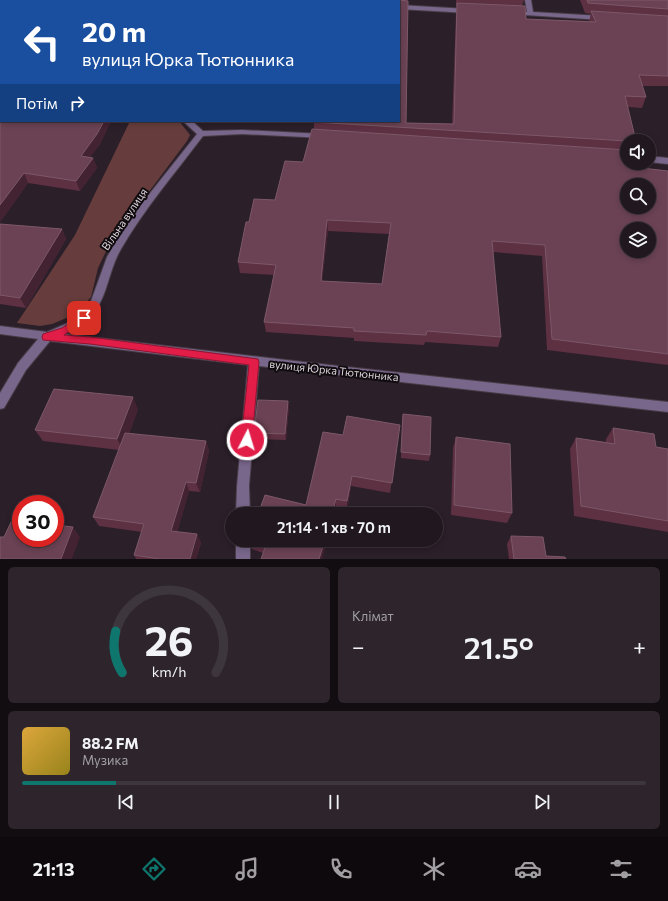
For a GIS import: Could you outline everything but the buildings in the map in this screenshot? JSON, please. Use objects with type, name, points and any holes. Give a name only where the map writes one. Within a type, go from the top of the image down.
[{"type":"street","points":[[425,9],[426,0]]},
{"type":"street","points":[[528,0],[530,13]]},
{"type":"street","points":[[400,7],[478,11]]},
{"type":"street","points":[[508,12],[607,18]]},
{"type":"street","points":[[188,122],[201,134],[242,132],[330,137]]},
{"type":"street","name":"Вільна вулиця","points":[[0,404],[13,379],[29,357],[47,337],[65,330],[84,318],[99,298],[106,269],[116,249],[144,208],[201,134]]},
{"type":"street","points":[[656,160],[668,161]]},
{"type":"street","name":"вулиця Юрка Тютюнника","points":[[0,330],[47,337],[90,340],[254,362],[668,407]]},
{"type":"street","points":[[243,507],[242,486],[254,362]]},
{"type":"street","points":[[243,547],[243,559]]},
{"type":"shaded area","points":[[130,122],[180,122],[190,135],[187,141],[109,245],[98,268],[91,297],[76,314],[52,324],[40,326],[17,323],[75,235]]},
{"type":"route","points":[[84,318],[65,330],[47,337],[90,340],[254,362],[247,440]]}]
